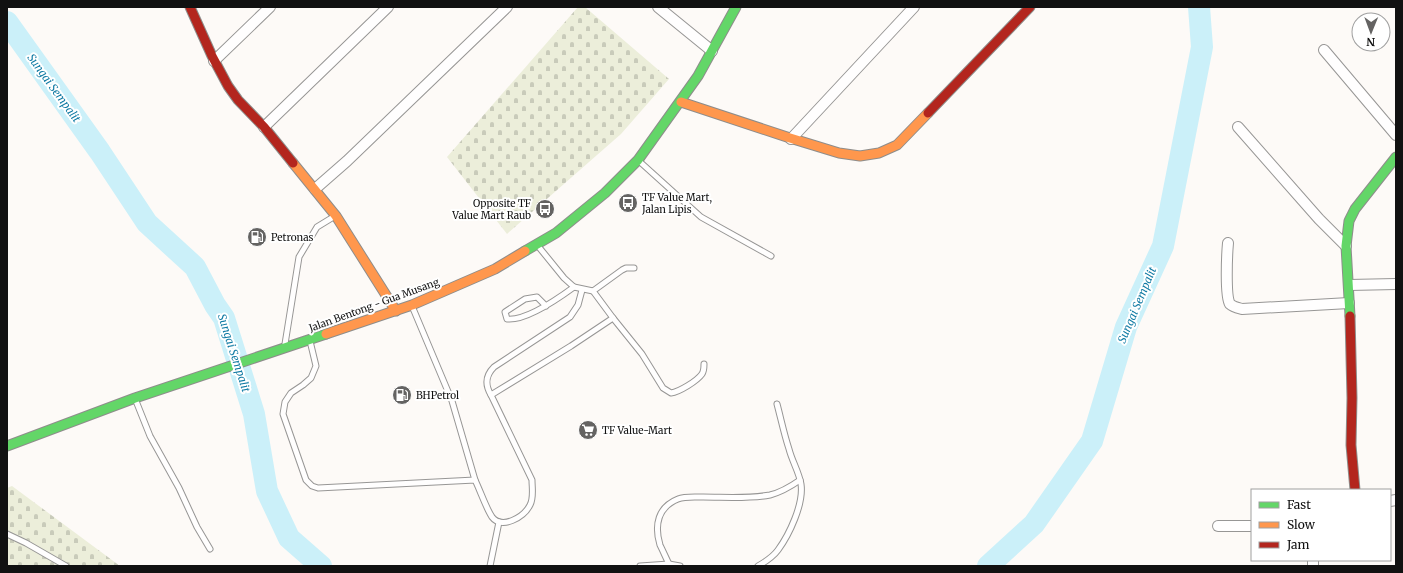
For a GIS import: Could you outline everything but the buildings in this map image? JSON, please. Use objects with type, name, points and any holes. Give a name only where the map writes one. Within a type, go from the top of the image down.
[{"type":"street","points":[[190,7],[214,61],[236,98],[254,119],[264,127],[336,216],[396,311]]},
{"type":"street","points":[[214,61],[270,7]]},
{"type":"street","points":[[264,127],[388,7]]},
{"type":"street","points":[[315,189],[352,156],[507,7]]},
{"type":"street","points":[[658,7],[712,51]]},
{"type":"street","name":"Jalan Bentong - Gua Musang","points":[[7,446],[134,398],[258,358],[412,305],[495,269],[556,233],[605,193],[638,160],[681,102],[698,76],[736,7]]},
{"type":"street","points":[[791,139],[914,7]]},
{"type":"street","points":[[681,102],[791,139],[830,150],[860,156],[877,154],[898,145],[1030,7]]},
{"type":"street","points":[[1324,50],[1396,135]]},
{"type":"street","points":[[1238,127],[1346,246]]},
{"type":"street","points":[[1355,489],[1351,445],[1352,398],[1349,285],[1346,246],[1347,229],[1351,215],[1396,157]]},
{"type":"street","points":[[1228,243],[1228,298],[1230,304],[1235,307],[1242,309],[1349,303]]},
{"type":"street","points":[[1349,285],[1396,284]]},
{"type":"street","points":[[1218,526],[1251,526]]},
{"type":"lane","points":[[638,160],[702,217],[771,256]]},
{"type":"lane","points":[[284,349],[299,257],[317,228],[336,216]]},
{"type":"lane","points":[[536,244],[564,278],[574,287],[582,290],[593,291],[622,270],[626,268],[634,268]]},
{"type":"lane","points":[[546,306],[537,297],[525,299],[505,312],[507,319],[514,320],[546,306],[574,287]]},
{"type":"lane","points":[[412,305],[452,401],[475,480],[492,517],[499,522],[511,522],[524,513],[531,504],[533,492],[532,480],[491,395],[487,383],[487,376],[494,367],[570,317],[578,305],[582,290]]},
{"type":"lane","points":[[593,291],[642,354],[666,391],[671,393],[676,392],[688,385],[701,375],[704,371],[704,364]]},
{"type":"lane","points":[[491,395],[571,346],[613,318]]},
{"type":"lane","points":[[310,340],[316,366],[311,378],[291,393],[285,402],[283,414],[306,480],[312,486],[318,488],[475,480]]},
{"type":"lane","points":[[134,398],[150,436],[179,488],[197,527],[210,549]]},
{"type":"lane","points":[[758,566],[766,562],[777,551],[788,533],[798,511],[800,499],[800,480],[789,450],[777,404]]},
{"type":"lane","points":[[669,564],[660,544],[657,529],[659,518],[665,507],[679,499],[692,497],[752,497],[769,495],[782,492],[800,480]]},
{"type":"lane","points":[[490,566],[499,522]]},
{"type":"lane","points":[[7,534],[26,542],[66,566]]},
{"type":"lane","points":[[640,566],[669,564],[680,566]]},
{"type":"green space","points":[[578,7],[585,7],[669,79],[621,134],[507,234],[447,157]]},
{"type":"green space","points":[[12,486],[120,566],[7,566],[7,488]]},
{"type":"waterway","name":"Sungai Sempalit","points":[[988,566],[1034,524],[1092,441],[1126,327],[1163,246],[1202,47],[1199,7]]},
{"type":"waterway","name":"Sungai Sempalit","points":[[7,22],[100,152],[147,223],[195,267],[215,305],[224,318],[254,414],[267,491],[289,538],[321,566]]},
{"type":"traffic: fast","points":[[525,251],[556,233],[605,193],[638,160],[698,76],[736,7]]},
{"type":"traffic: fast","points":[[1350,316],[1346,246],[1349,221],[1355,209],[1396,157]]},
{"type":"traffic: fast","points":[[7,446],[135,398],[326,334]]},
{"type":"traffic: slow","points":[[681,102],[839,153],[860,156],[879,153],[897,145],[928,113]]},
{"type":"traffic: slow","points":[[293,163],[336,216],[396,311]]},
{"type":"traffic: slow","points":[[326,334],[412,305],[495,269],[525,251]]},
{"type":"traffic: jam","points":[[190,7],[212,56],[228,86],[238,100],[264,127],[293,163]]},
{"type":"traffic: jam","points":[[928,113],[1030,7]]},
{"type":"traffic: jam","points":[[1350,316],[1352,398],[1351,445],[1355,489]]},
{"type":"place","name":"TF Value Mart, Jalan Lipis","points":[[628,203]]},
{"type":"place","name":"Opposite TF Value Mart Raub","points":[[545,209]]},
{"type":"place","name":"Petronas","points":[[257,237]]},
{"type":"place","name":"BHPetrol","points":[[402,395]]},
{"type":"place","name":"TF Value-Mart","points":[[588,430]]}]
